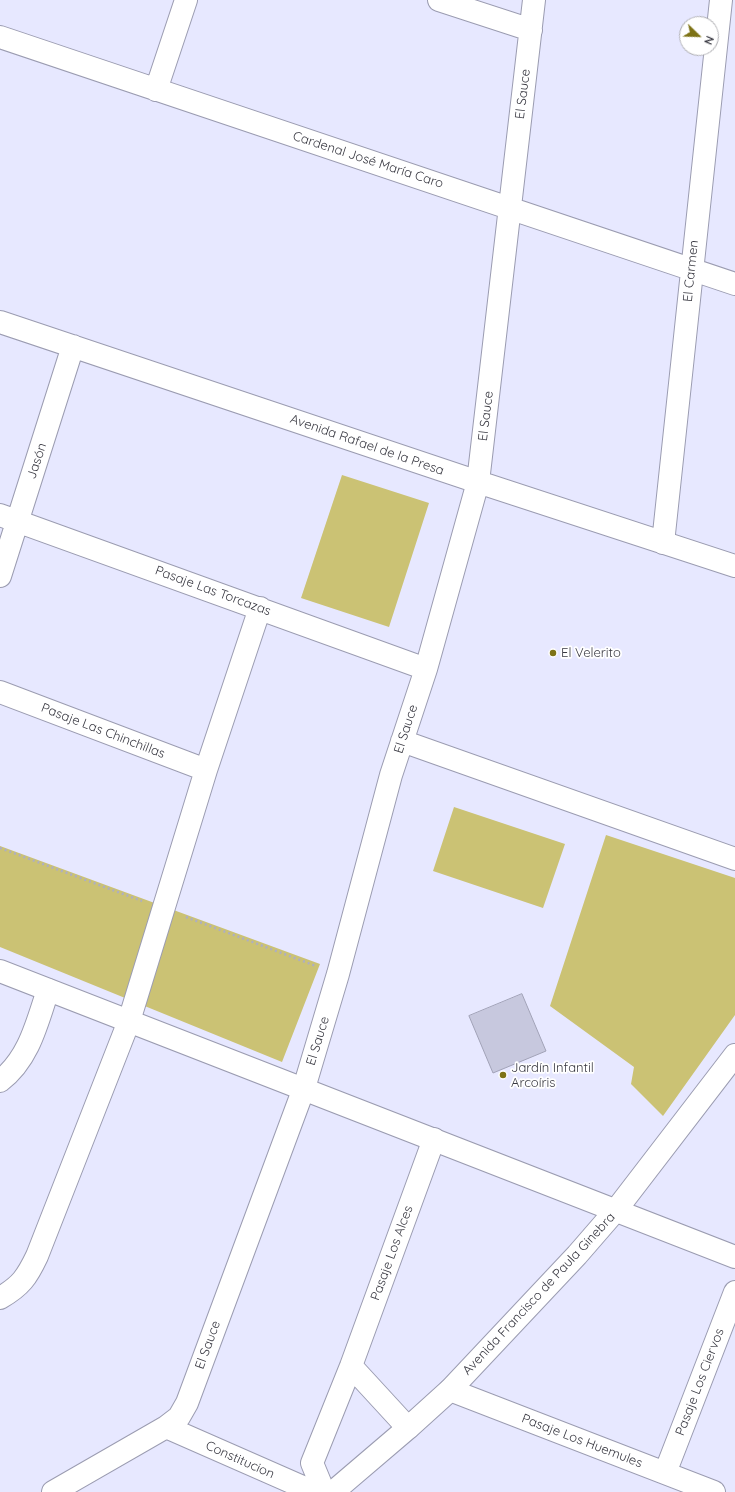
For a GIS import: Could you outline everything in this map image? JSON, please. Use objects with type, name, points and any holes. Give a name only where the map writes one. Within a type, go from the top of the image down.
[{"type":"street","points":[[156,90],[186,0]]},
{"type":"street","points":[[439,0],[531,30]]},
{"type":"street","name":"El Sauce","points":[[166,1428],[179,1417],[187,1403],[304,1088],[338,974],[391,775],[426,669],[478,482],[534,0]]},
{"type":"street","name":"El Carmen","points":[[663,543],[721,0]]},
{"type":"street","name":"Cardenal José María Caro","points":[[0,37],[735,284]]},
{"type":"street","name":"Avenida Rafael de la Presa","points":[[0,322],[478,482],[735,566]]},
{"type":"street","name":"Jasón","points":[[0,576],[9,518],[73,346]]},
{"type":"street","name":"Pasaje Las Torcazas","points":[[9,518],[426,669]]},
{"type":"street","points":[[0,1298],[21,1283],[29,1272],[37,1256],[129,1021],[206,770],[260,608]]},
{"type":"street","name":"Pasaje Las Chinchillas","points":[[0,692],[206,770]]},
{"type":"street","points":[[402,740],[735,859]]},
{"type":"street","points":[[0,971],[304,1088],[735,1257]]},
{"type":"street","points":[[0,1081],[9,1074],[25,1053],[48,990]]},
{"type":"street","name":"Avenida Francisco de Paula Ginebra","points":[[333,1492],[450,1390],[577,1255],[616,1210],[735,1055]]},
{"type":"street","name":"Pasaje Los Alces","points":[[324,1492],[312,1463],[351,1366],[434,1139]]},
{"type":"street","name":"Pasaje Los Ciervos","points":[[665,1473],[735,1292]]},
{"type":"street","points":[[351,1366],[408,1428]]},
{"type":"street","name":"Pasaje Los Huemules","points":[[450,1390],[714,1492]]},
{"type":"street","points":[[53,1492],[166,1428]]},
{"type":"street","name":"Constitucion","points":[[166,1428],[314,1492]]},
{"type":"shaded area","points":[[342,475],[429,503],[389,627],[301,598]]},
{"type":"shaded area","points":[[454,807],[565,844],[543,908],[433,871]]},
{"type":"shaded area","points":[[606,835],[735,878],[735,1015],[663,1116],[631,1084],[634,1067],[550,1006]]},
{"type":"shaded area","points":[[0,846],[320,964],[282,1062],[0,947]]},
{"type":"building","points":[[522,994],[546,1051],[493,1073],[469,1016]]},
{"type":"place","name":"El Velerito","points":[[553,653]]},
{"type":"place","name":"Jardín Infantil Arcoíris","points":[[503,1075]]}]
